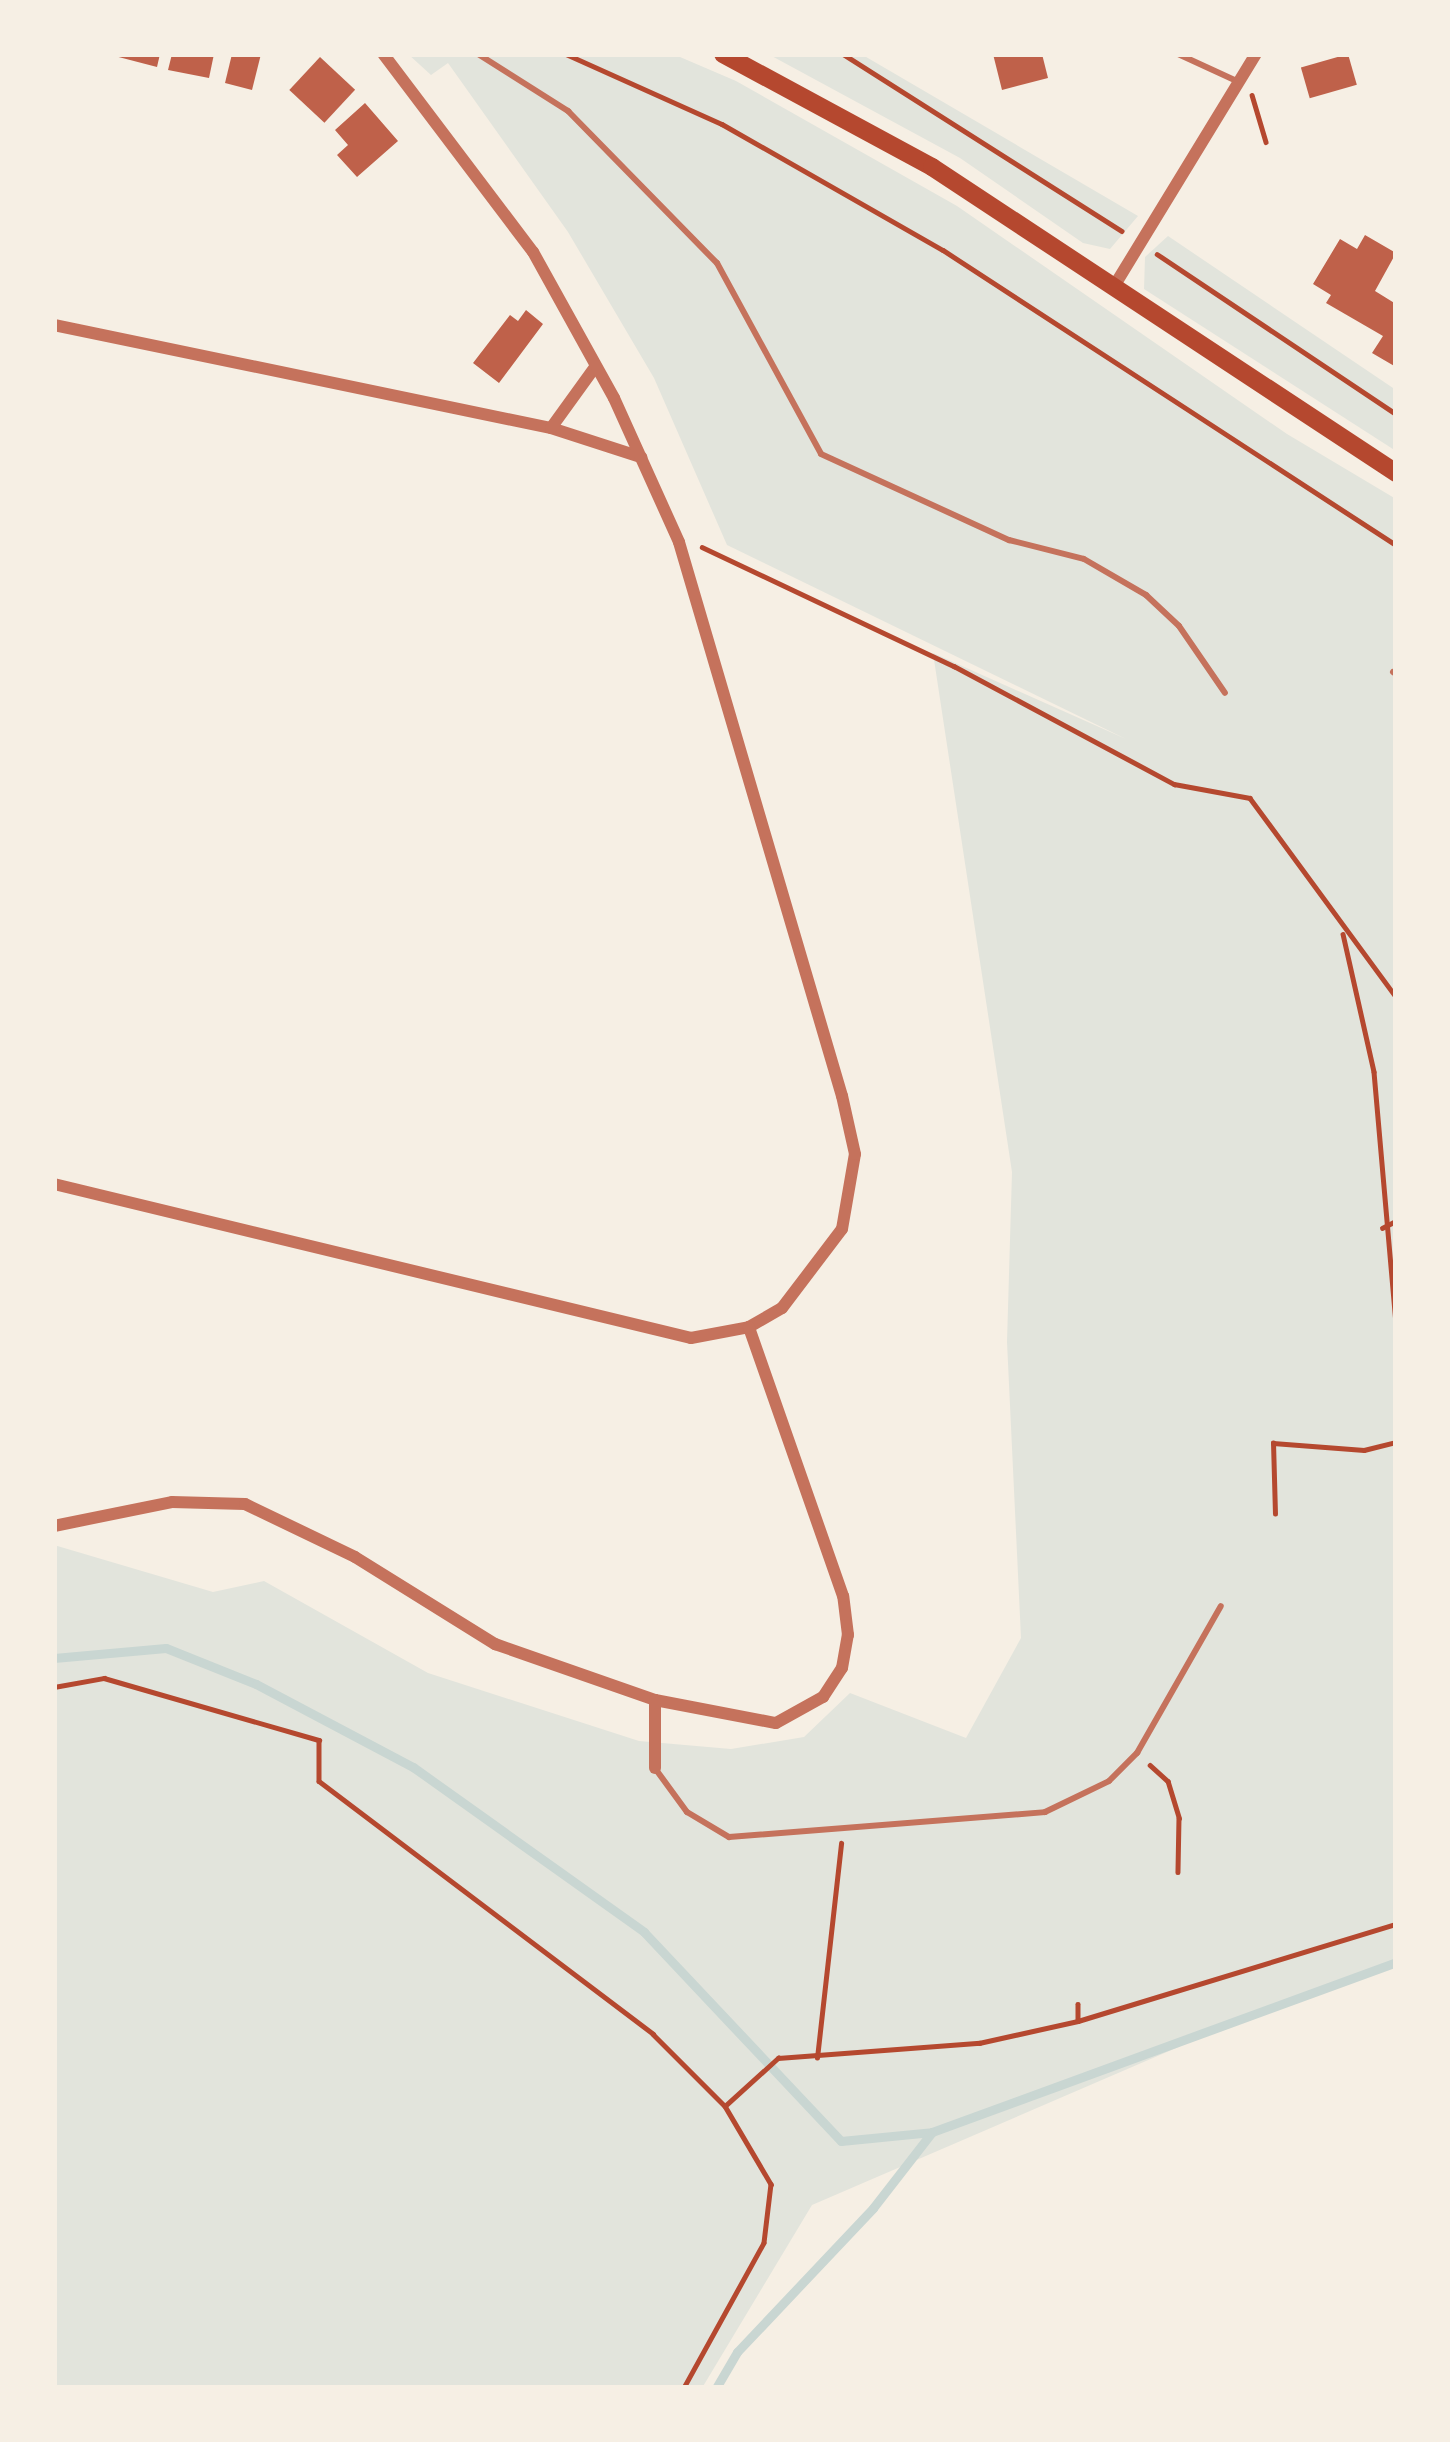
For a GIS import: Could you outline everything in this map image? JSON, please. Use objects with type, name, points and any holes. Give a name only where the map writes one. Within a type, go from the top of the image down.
[{"type":"main road","points":[[723,54],[894,145],[1396,472]]},
{"type":"street","points":[[54,1184],[662,1335],[748,1327],[782,1308],[823,1262],[842,1229],[855,1154],[783,880],[679,542],[596,367],[487,182],[383,54]]},
{"type":"street","points":[[1113,288],[1256,54]]},
{"type":"street","points":[[54,325],[551,428],[641,457]]},
{"type":"street","points":[[551,428],[596,367]]},
{"type":"street","points":[[54,1526],[172,1502],[245,1504],[355,1557],[495,1644],[655,1700],[776,1723],[802,1714],[842,1667],[843,1596],[748,1327]]},
{"type":"street","points":[[655,1700],[655,1768]]},
{"type":"lane","points":[[478,54],[568,111],[718,262],[821,454],[1009,540],[1084,560],[1146,595],[1179,626],[1225,693]]},
{"type":"lane","points":[[1178,54],[1239,82]]},
{"type":"lane","points":[[655,1768],[687,1812],[729,1837],[843,1832],[1045,1812],[1109,1780],[1137,1753],[1221,1606]]},
{"type":"path","points":[[566,54],[722,124],[943,250],[1396,544]]},
{"type":"path","points":[[1239,82],[1257,99],[1265,142]]},
{"type":"path","points":[[679,542],[715,550],[954,665],[1174,784],[1250,798],[1341,929],[1396,997]]},
{"type":"path","points":[[1341,929],[1374,1072],[1382,1228],[1396,1326]]},
{"type":"path","points":[[1382,1228],[1396,1221]]},
{"type":"path","points":[[1275,1514],[1273,1443],[1364,1450],[1396,1442]]},
{"type":"path","points":[[54,1687],[104,1678],[319,1740],[319,1780],[653,2033],[725,2106],[771,2184],[764,2243],[684,2388]]},
{"type":"path","points":[[1137,1753],[1168,1781],[1179,1818],[1178,1872]]},
{"type":"path","points":[[818,2058],[843,1832]]},
{"type":"path","points":[[725,2106],[778,2058],[818,2058],[893,2044],[979,2043],[1078,2021],[1396,1924]]},
{"type":"path","points":[[1078,2004],[1078,2021]]},
{"type":"shaded area","points":[[408,54],[673,54],[736,81],[957,206],[1287,434],[1396,499],[1396,1962],[1204,2036],[812,2205],[702,2388],[54,2388],[54,1545],[213,1592],[264,1581],[428,1673],[639,1741],[731,1749],[804,1737],[850,1693],[966,1738],[1021,1638],[1007,1342],[1012,1172],[933,653],[1126,739],[727,545],[654,378],[568,232],[448,63],[431,75]]},
{"type":"shaded area","points":[[768,54],[861,54],[1138,216],[1110,249],[1083,243],[960,158]]},
{"type":"shaded area","points":[[1168,236],[1396,390],[1396,451],[1144,289],[1145,257]]},
{"type":"building","points":[[107,54],[160,54],[157,67]]},
{"type":"building","points":[[172,54],[214,54],[209,78],[168,70]]},
{"type":"building","points":[[232,54],[261,54],[252,90],[225,83]]},
{"type":"building","points":[[993,54],[1042,54],[1048,78],[1002,90]]},
{"type":"building","points":[[1348,54],[1357,85],[1310,98],[1301,68]]},
{"type":"building","points":[[320,57],[355,90],[324,123],[289,90]]},
{"type":"building","points":[[365,103],[398,141],[357,177],[337,155],[348,145],[335,130]]},
{"type":"building","points":[[1365,235],[1396,253],[1375,291],[1396,304],[1396,367],[1372,353],[1383,336],[1326,303],[1331,295],[1313,284],[1340,239],[1357,249]]},
{"type":"building","points":[[526,310],[543,324],[499,383],[473,363],[510,315],[518,321]]},
{"type":"waterway","points":[[54,1658],[166,1648],[256,1684],[413,1767],[644,1932],[841,2141],[932,2132],[1396,1962]]},
{"type":"waterway","points":[[716,2388],[737,2352],[873,2208],[932,2132]]}]
